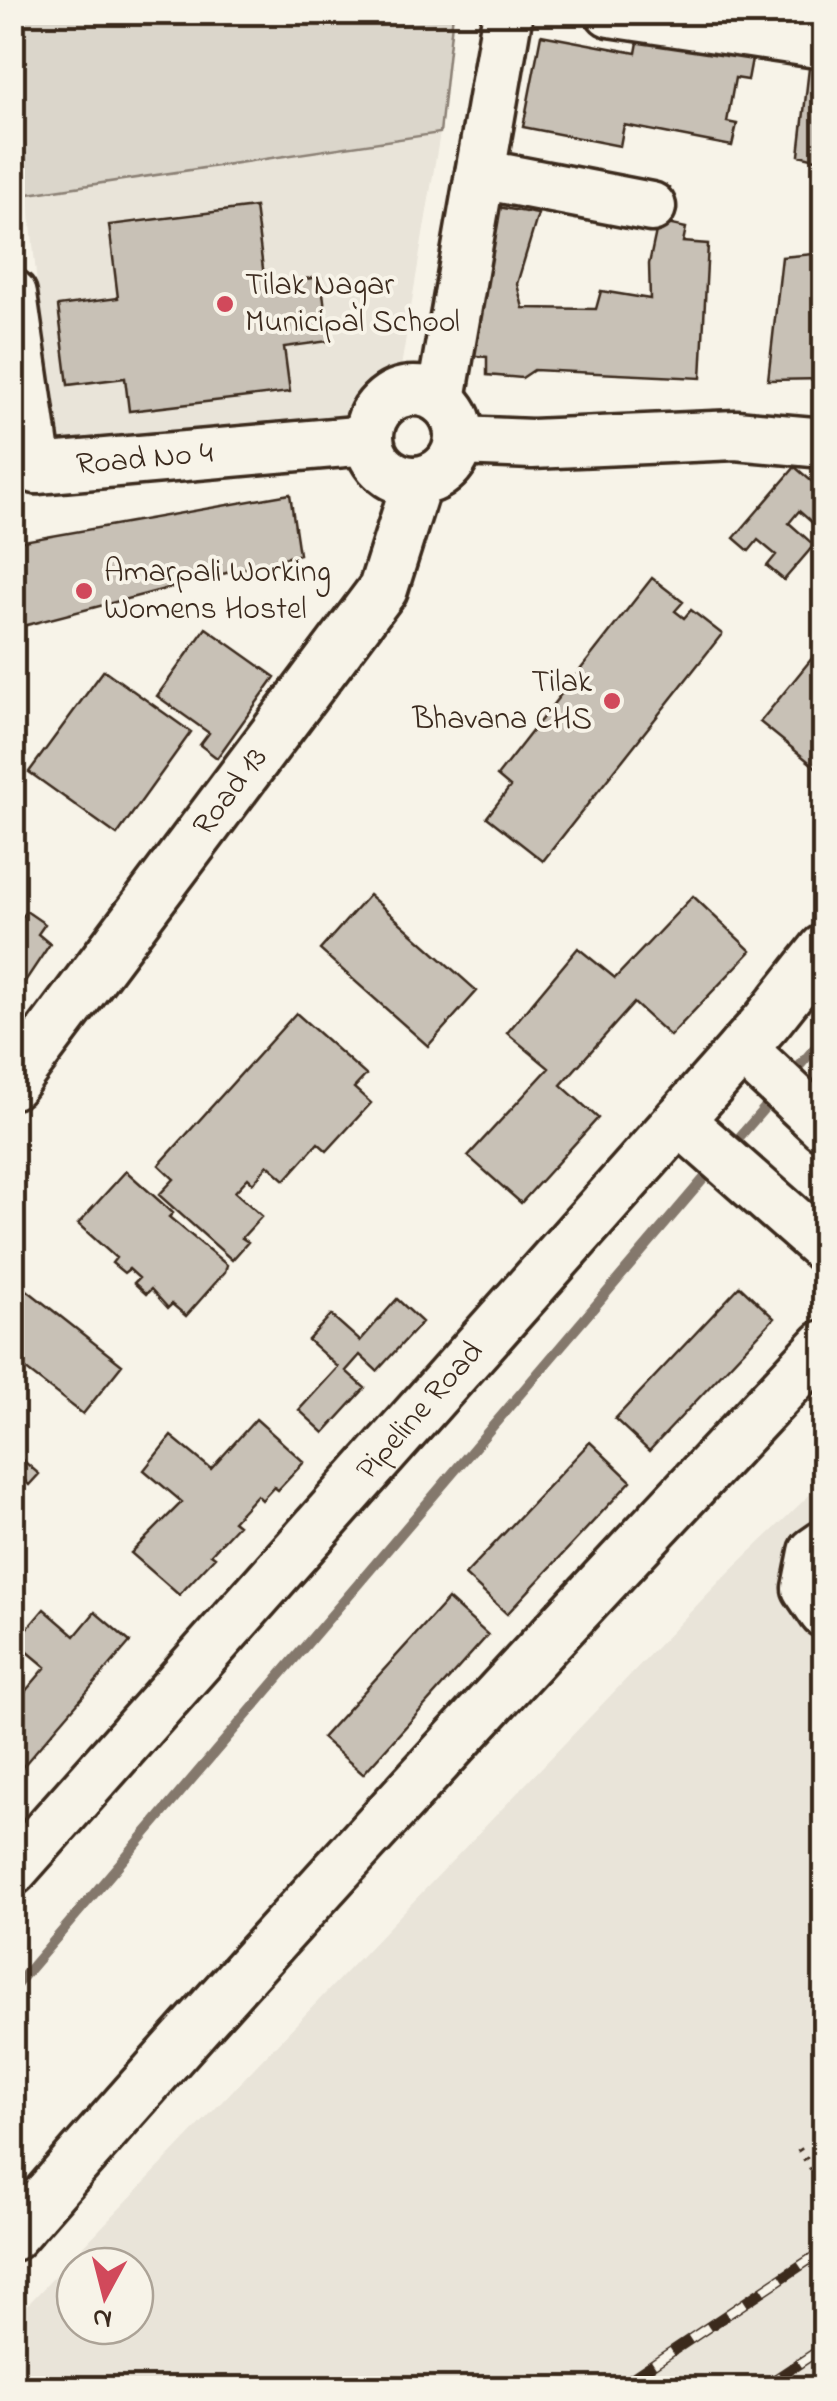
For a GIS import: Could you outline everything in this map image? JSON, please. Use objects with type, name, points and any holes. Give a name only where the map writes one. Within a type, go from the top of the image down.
[{"type":"street","points":[[508,12],[480,174],[450,420],[455,456],[433,478],[417,481],[390,475],[379,466],[368,440],[374,412],[396,394],[412,390],[427,392],[450,420],[532,444],[736,435],[824,444]]},
{"type":"street","points":[[610,12],[824,44]]},
{"type":"street","points":[[480,174],[651,207]]},
{"type":"street","name":"Road No 4","points":[[12,294],[25,480],[368,440]]},
{"type":"street","name":"Road 13","points":[[12,1084],[383,589],[417,481]]},
{"type":"street","name":"Pipeline Road","points":[[12,1871],[711,1147],[786,1091],[824,948]]},
{"type":"street","points":[[711,1147],[824,1248]]},
{"type":"street","points":[[12,2236],[145,2083],[508,1684],[824,1345]]},
{"type":"street","points":[[824,1545],[814,1552],[808,1588],[824,1613]]},
{"type":"path","points":[[799,2149],[824,2187]]},
{"type":"path","points":[[816,2175],[824,2170]]},
{"type":"shaded area","points":[[14,13],[453,13],[440,133],[28,194]]},
{"type":"shaded area","name":"Tilak Nagar Municipal School","points":[[440,133],[393,415],[53,444],[28,194]]},
{"type":"shaded area","points":[[824,1481],[824,2388],[13,2388],[12,2321],[55,2276],[55,2346],[155,2346],[155,2246],[84,2246],[721,1580]]},
{"type":"building","points":[[641,26],[754,48],[748,80],[735,78],[727,122],[737,124],[732,146],[624,125],[620,146],[523,127],[541,35],[636,53]]},
{"type":"building","points":[[811,51],[824,53],[824,149],[820,160],[799,155]]},
{"type":"building","points":[[480,204],[538,214],[517,284],[523,308],[596,309],[601,291],[650,299],[649,264],[658,222],[686,228],[683,242],[708,244],[701,378],[534,370],[522,378],[487,375],[487,357],[464,355]]},
{"type":"building","points":[[255,207],[265,284],[321,277],[329,341],[284,347],[290,392],[129,411],[125,378],[68,385],[58,306],[118,298],[109,225]]},
{"type":"building","points":[[824,253],[824,379],[768,380],[782,257]]},
{"type":"building","points":[[795,467],[824,492],[824,533],[799,511],[789,523],[814,545],[784,580],[767,566],[776,555],[758,540],[749,551],[734,538]]},
{"type":"building","name":"Amarpali Working Womens Hostel","points":[[290,494],[299,554],[12,629],[12,543]]},
{"type":"building","name":"Tilak Bhavana CHS","points":[[652,578],[683,602],[675,611],[684,618],[691,610],[722,634],[543,861],[487,817],[510,787],[497,776]]},
{"type":"building","points":[[206,628],[275,677],[217,758],[200,745],[209,733],[157,696]]},
{"type":"building","points":[[813,657],[824,666],[824,774],[760,722]]},
{"type":"building","points":[[104,670],[191,732],[117,835],[29,772]]},
{"type":"building","points":[[369,895],[477,991],[428,1046],[320,950]]},
{"type":"building","points":[[693,896],[751,951],[670,1036],[634,1003],[561,1085],[598,1118],[521,1203],[468,1156],[549,1068],[507,1033],[578,948],[615,978]]},
{"type":"building","points":[[26,911],[45,924],[38,934],[50,944],[22,986],[12,978],[12,918],[18,922]]},
{"type":"building","points":[[296,1013],[366,1075],[354,1088],[371,1103],[327,1151],[318,1143],[285,1180],[268,1165],[253,1183],[248,1178],[235,1192],[262,1216],[242,1238],[248,1242],[232,1260],[159,1195],[174,1179],[159,1165]]},
{"type":"building","points":[[126,1171],[173,1213],[169,1217],[227,1265],[186,1316],[172,1304],[168,1308],[151,1289],[146,1294],[134,1283],[139,1278],[129,1269],[124,1273],[112,1263],[116,1258],[78,1224]]},
{"type":"building","points":[[13,1279],[122,1365],[83,1414],[12,1359]]},
{"type":"building","points":[[740,1286],[774,1318],[649,1451],[615,1419]]},
{"type":"building","points":[[397,1299],[422,1322],[377,1371],[360,1355],[346,1371],[365,1388],[324,1433],[299,1410],[338,1367],[308,1340],[331,1315],[360,1341]]},
{"type":"building","points":[[256,1419],[304,1462],[278,1490],[274,1487],[262,1500],[257,1495],[233,1521],[238,1525],[211,1554],[215,1557],[179,1595],[131,1553],[182,1502],[144,1470],[171,1436],[211,1469]]},
{"type":"building","points":[[590,1442],[631,1481],[507,1614],[465,1575]]},
{"type":"building","points":[[12,1451],[39,1474],[29,1485],[23,1479],[12,1492]]},
{"type":"building","points":[[448,1599],[488,1635],[363,1774],[322,1738]]},
{"type":"building","points":[[44,1609],[75,1636],[95,1612],[130,1642],[12,1779],[12,1707],[46,1667],[16,1642]]},
{"type":"waterway","points":[[791,1076],[824,1037]]},
{"type":"waterway","points":[[730,1148],[774,1097]]},
{"type":"waterway","points":[[12,1990],[712,1169]]},
{"type":"railway","points":[[617,2388],[824,2250]]},
{"type":"railway","points":[[762,2388],[824,2347]]},
{"type":"railway","points":[[814,2388],[824,2382]]},
{"type":"place","name":"Tilak Nagar Municipal School","points":[[225,304]]},
{"type":"place","name":"Amarpali Working Womens Hostel","points":[[84,591]]},
{"type":"place","name":"Tilak Bhavana CHS","points":[[612,701]]}]
